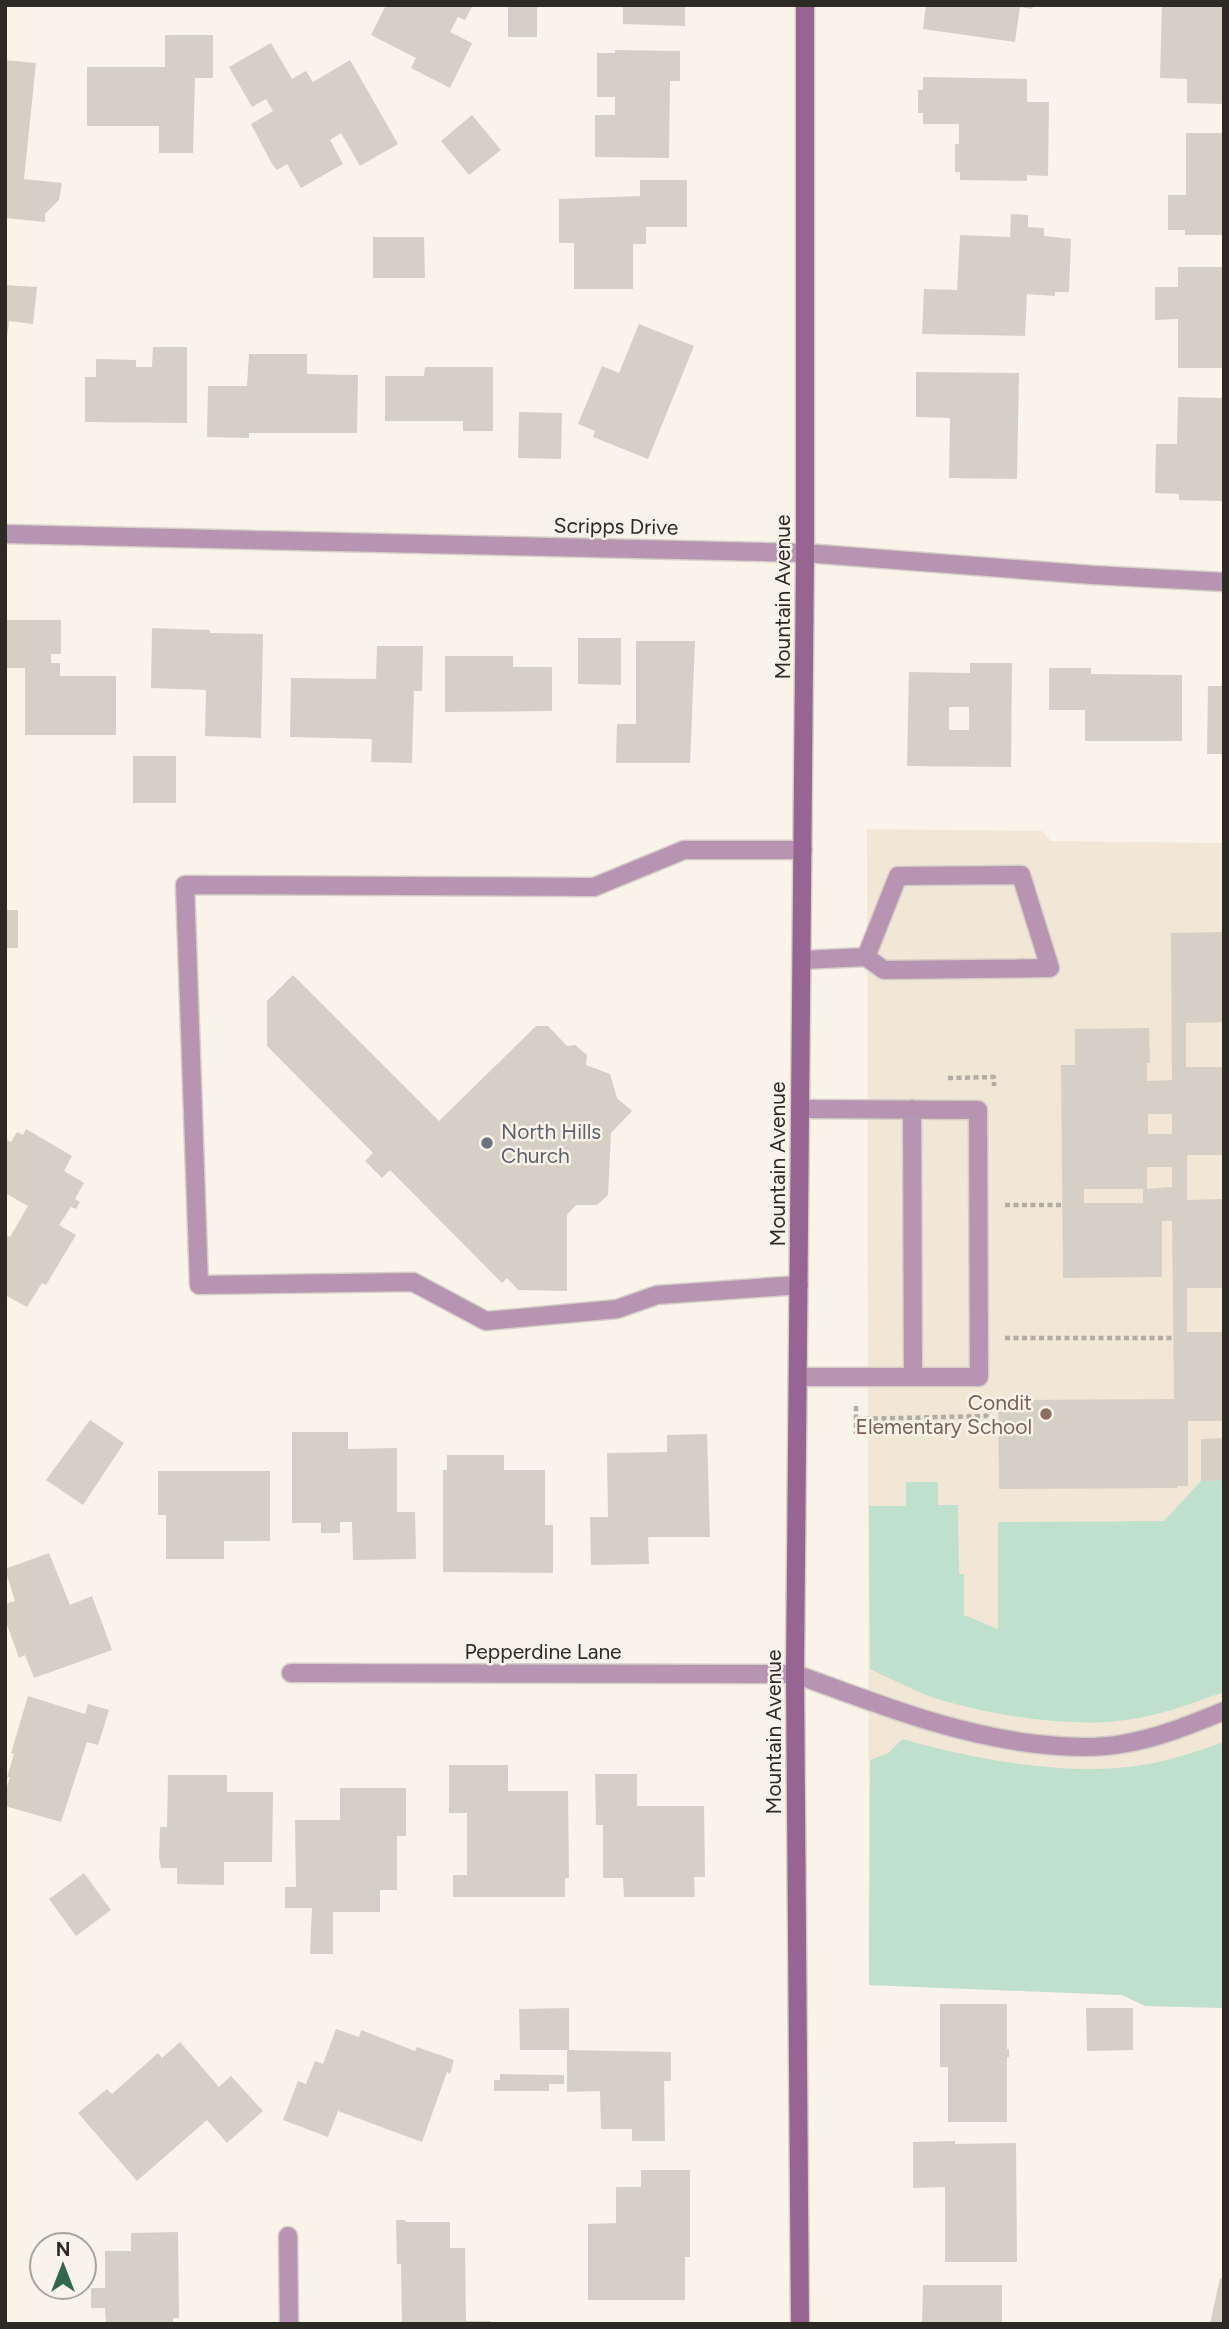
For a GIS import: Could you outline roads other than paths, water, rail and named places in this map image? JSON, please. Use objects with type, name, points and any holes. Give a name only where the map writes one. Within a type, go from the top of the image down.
[{"type":"main road","name":"Mountain Avenue","points":[[800,2324],[795,1674],[805,553],[805,5]]},
{"type":"street","name":"Scripps Drive","points":[[5,534],[805,553],[1224,582]]},
{"type":"street","points":[[799,1286],[656,1294],[617,1309],[486,1321],[412,1282],[199,1286],[185,885],[594,887],[684,850],[803,850]]},
{"type":"street","points":[[802,960],[866,957],[884,970],[1050,968],[1021,874],[898,876],[866,957]]},
{"type":"street","points":[[798,1377],[979,1377],[978,1110],[800,1109]]},
{"type":"street","points":[[912,1109],[913,1377]]},
{"type":"street","name":"Pepperdine Lane","points":[[291,1673],[795,1674],[934,1724],[996,1739],[1064,1747],[1120,1745],[1172,1733],[1224,1711]]},
{"type":"street","points":[[288,2236],[289,2324]]},
{"type":"place","name":"North Hills Church","points":[[487,1143]]},
{"type":"place","name":"Condit Elementary School","points":[[1046,1414]]}]
